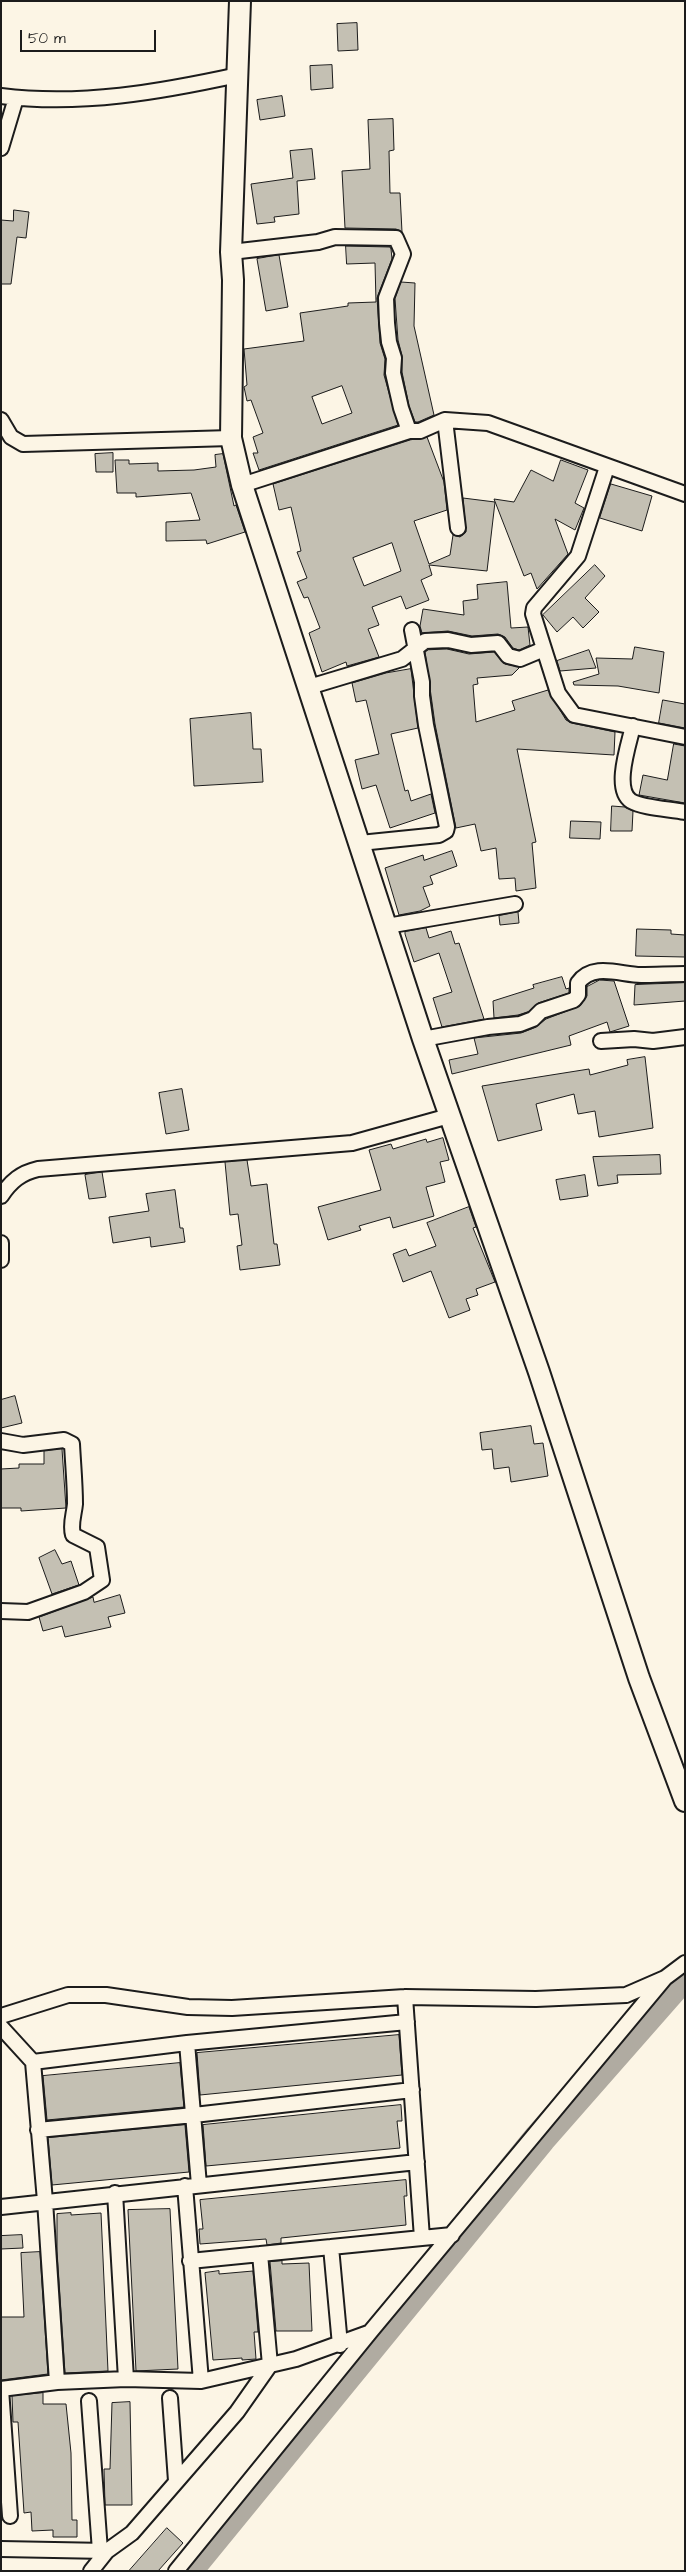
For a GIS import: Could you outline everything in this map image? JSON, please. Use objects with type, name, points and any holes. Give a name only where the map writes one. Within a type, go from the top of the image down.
[{"type":"street","points":[[240,1],[231,252],[233,280],[231,438],[242,485],[423,1039],[539,1372],[638,1678],[685,1801]]},
{"type":"street","points":[[1,96],[64,100],[168,90],[238,75]]},
{"type":"street","points":[[1,148],[16,98]]},
{"type":"street","points":[[231,252],[318,242],[335,237],[396,238],[403,254],[386,298],[387,323],[394,358],[393,373],[401,408],[409,431]]},
{"type":"street","points":[[1,420],[11,437],[23,444],[231,438]]},
{"type":"street","points":[[445,420],[458,528]]},
{"type":"street","points":[[242,485],[409,431],[420,431],[445,420],[488,423],[685,494]]},
{"type":"street","points":[[607,467],[578,556],[534,608],[534,624],[558,693],[574,716],[685,737]]},
{"type":"street","points":[[360,843],[439,835],[446,830],[412,630]]},
{"type":"street","points":[[309,687],[402,659],[425,641],[448,640],[471,645],[498,643],[508,656],[520,659],[544,649]]},
{"type":"street","points":[[633,726],[622,783],[626,795],[637,803],[685,812]]},
{"type":"street","points":[[387,926],[515,904]]},
{"type":"street","points":[[423,1039],[488,1027],[520,1024],[533,1019],[541,1012],[574,1000],[578,995],[578,983],[590,973],[601,971],[639,975],[685,974]]},
{"type":"street","points":[[601,1041],[634,1039],[653,1041],[685,1037]]},
{"type":"street","points":[[1,1196],[10,1183],[25,1172],[38,1169],[352,1143],[449,1116]]},
{"type":"street","points":[[1,1243],[1,1260]]},
{"type":"street","points":[[1,1442],[23,1446],[64,1440],[72,1444],[75,1494],[71,1525],[73,1535],[97,1547],[102,1580],[84,1592],[28,1612],[1,1611]]},
{"type":"street","points":[[1,2016],[68,1995],[106,1995],[188,2007],[232,2008],[405,1997],[536,1999],[626,1996],[665,1978],[685,1963]]},
{"type":"street","points":[[176,2571],[370,2331],[665,1978]]},
{"type":"street","points":[[405,1997],[422,2238]]},
{"type":"street","points":[[34,2062],[188,2042],[407,2022]]},
{"type":"street","points":[[1,2027],[34,2062],[57,2382]]},
{"type":"street","points":[[188,2042],[199,2185]]},
{"type":"street","points":[[38,2130],[194,2116],[412,2090]]},
{"type":"street","points":[[1,2207],[417,2162]]},
{"type":"street","points":[[185,2186],[201,2381]]},
{"type":"street","points":[[115,2194],[126,2379]]},
{"type":"street","points":[[190,2261],[452,2235]]},
{"type":"street","points":[[331,2247],[340,2345]]},
{"type":"street","points":[[91,2571],[103,2551],[132,2533],[237,2412],[270,2365],[260,2254]]},
{"type":"street","points":[[10,2516],[5,2478],[1,2389],[57,2382],[126,2379],[201,2381],[270,2365],[340,2345],[370,2331]]},
{"type":"street","points":[[170,2398],[176,2482]]},
{"type":"street","points":[[89,2401],[103,2551]]},
{"type":"street","points":[[1,2549],[103,2551]]},
{"type":"building","points":[[357,23],[358,50],[338,51],[337,24]]},
{"type":"building","points":[[332,65],[333,88],[311,90],[310,66]]},
{"type":"building","points":[[282,96],[285,116],[260,120],[257,100]]},
{"type":"building","points":[[393,119],[394,150],[389,151],[390,193],[400,193],[402,232],[396,229],[345,228],[342,171],[370,169],[368,120]]},
{"type":"building","points":[[312,149],[315,179],[297,181],[299,214],[274,217],[275,222],[257,224],[251,184],[293,178],[290,151]]},
{"type":"building","points":[[14,210],[29,212],[26,238],[17,237],[11,284],[1,284],[1,220],[13,221]]},
{"type":"building","points":[[346,246],[390,247],[391,249],[392,259],[377,298],[380,343],[385,359],[384,375],[398,425],[259,470],[253,453],[258,453],[253,437],[263,433],[251,400],[247,401],[244,387],[247,385],[244,349],[304,341],[300,313],[348,306],[348,303],[376,302],[375,263],[347,264]],"holes":[[[342,386],[352,413],[322,424],[312,397]]]},
{"type":"building","points":[[279,255],[288,307],[266,311],[257,259]]},
{"type":"building","points":[[401,282],[415,283],[414,326],[434,415],[418,422],[415,422],[409,406],[398,340],[395,299]]},
{"type":"building","points":[[427,437],[444,482],[447,510],[414,521],[429,564],[450,555],[453,535],[460,537],[466,532],[463,498],[495,502],[487,571],[429,565],[432,575],[421,580],[429,600],[406,609],[401,596],[372,607],[379,625],[368,629],[379,657],[347,666],[346,662],[322,672],[309,633],[320,628],[308,597],[304,598],[297,582],[307,578],[297,552],[301,551],[291,507],[279,510],[273,484],[410,440]],"holes":[[[392,543],[401,571],[364,586],[353,558]]]},
{"type":"building","points":[[113,453],[113,472],[96,472],[95,454]]},
{"type":"building","points":[[223,454],[234,506],[236,505],[245,532],[207,544],[206,540],[166,541],[166,522],[200,520],[191,493],[136,497],[136,493],[117,493],[115,460],[129,460],[129,464],[158,463],[158,471],[194,470],[216,467],[215,455]]},
{"type":"building","points":[[561,460],[588,470],[575,503],[584,508],[575,530],[555,519],[568,554],[537,589],[531,573],[524,576],[494,499],[514,502],[531,470],[553,481]]},
{"type":"building","points":[[611,484],[652,496],[642,531],[600,518]]},
{"type":"building","points":[[595,565],[605,576],[585,598],[599,612],[583,628],[573,617],[557,632],[543,615]]},
{"type":"building","points":[[507,582],[511,628],[528,627],[530,645],[519,650],[513,648],[505,637],[498,634],[472,636],[448,631],[422,633],[420,626],[423,609],[464,615],[463,601],[478,599],[477,585]]},
{"type":"building","points":[[635,647],[664,652],[659,693],[618,686],[574,685],[573,682],[599,674],[596,658],[632,659]]},
{"type":"building","points":[[447,649],[469,654],[494,652],[505,664],[520,667],[512,675],[477,678],[478,684],[473,685],[476,722],[515,710],[512,701],[548,690],[566,720],[615,732],[614,755],[517,749],[536,842],[532,843],[536,888],[516,891],[515,878],[499,879],[496,848],[481,851],[475,824],[456,828],[435,724],[425,652],[428,650]]},
{"type":"building","points":[[589,650],[596,668],[560,671],[557,661]]},
{"type":"building","points":[[411,669],[418,728],[391,734],[405,791],[408,790],[411,801],[431,794],[435,813],[390,828],[376,785],[362,789],[355,760],[379,754],[366,700],[356,702],[352,683],[386,673]]},
{"type":"building","points":[[663,700],[685,704],[685,728],[659,723]]},
{"type":"building","points":[[251,713],[253,749],[261,749],[263,782],[194,786],[190,719]]},
{"type":"building","points":[[674,744],[685,746],[685,803],[639,795],[643,775],[667,780]]},
{"type":"building","points":[[612,806],[625,807],[633,811],[632,831],[611,831]]},
{"type":"building","points":[[571,821],[601,822],[600,839],[570,838]]},
{"type":"building","points":[[452,851],[457,866],[430,876],[433,884],[423,887],[430,906],[420,911],[399,915],[385,868],[423,855],[424,860]]},
{"type":"building","points":[[518,912],[519,923],[500,925],[499,916]]},
{"type":"building","points":[[426,928],[429,938],[451,931],[455,944],[459,943],[484,1019],[442,1027],[433,998],[452,992],[439,953],[414,962],[405,934],[405,932]]},
{"type":"building","points":[[637,929],[671,930],[671,934],[685,935],[685,957],[636,956]]},
{"type":"building","points":[[562,977],[566,989],[569,988],[569,993],[538,1003],[528,1012],[494,1018],[493,1001],[534,988],[533,985]]},
{"type":"building","points":[[600,980],[614,981],[629,1026],[610,1032],[607,1022],[569,1036],[571,1045],[452,1074],[449,1060],[478,1054],[474,1038],[521,1033],[536,1027],[546,1019],[580,1006],[587,996],[587,987]]},
{"type":"building","points":[[685,983],[685,1001],[634,1005],[635,985]]},
{"type":"building","points":[[645,1057],[653,1128],[599,1137],[595,1111],[578,1114],[574,1094],[536,1104],[542,1130],[498,1141],[482,1086],[589,1069],[590,1075],[628,1065],[627,1060]]},
{"type":"building","points":[[182,1089],[189,1130],[166,1134],[159,1093]]},
{"type":"building","points":[[443,1138],[449,1160],[440,1162],[445,1182],[426,1187],[434,1216],[393,1228],[390,1217],[359,1226],[361,1230],[328,1240],[318,1207],[381,1190],[369,1150],[391,1144],[393,1149],[426,1139],[427,1142]]},
{"type":"building","points":[[660,1155],[661,1174],[617,1175],[618,1183],[598,1186],[593,1157]]},
{"type":"building","points":[[247,1160],[251,1186],[267,1184],[274,1244],[277,1244],[280,1265],[240,1270],[237,1246],[242,1245],[238,1214],[230,1215],[225,1162]]},
{"type":"building","points":[[102,1172],[106,1197],[89,1199],[85,1175]]},
{"type":"building","points":[[585,1175],[588,1196],[560,1200],[556,1180]]},
{"type":"building","points":[[175,1190],[180,1228],[183,1228],[185,1242],[151,1247],[150,1237],[113,1243],[109,1217],[149,1211],[146,1194]]},
{"type":"building","points":[[469,1207],[476,1227],[473,1228],[495,1282],[476,1289],[478,1295],[466,1299],[470,1310],[449,1318],[431,1271],[403,1282],[393,1254],[406,1249],[409,1256],[436,1246],[427,1223]]},
{"type":"building","points":[[15,1396],[22,1423],[1,1428],[1,1400]]},
{"type":"building","points":[[531,1426],[534,1444],[543,1443],[548,1476],[511,1482],[509,1467],[494,1469],[492,1449],[482,1450],[480,1433]]},
{"type":"building","points":[[62,1449],[66,1508],[21,1511],[21,1508],[1,1508],[1,1469],[19,1468],[19,1464],[44,1464],[44,1451]]},
{"type":"building","points":[[55,1550],[62,1564],[71,1561],[79,1585],[52,1594],[39,1558]]},
{"type":"building","points":[[120,1595],[125,1613],[108,1617],[111,1627],[65,1637],[62,1626],[43,1631],[39,1617],[93,1597],[94,1602]]},
{"type":"building","points":[[399,2035],[402,2075],[200,2095],[197,2053]]},
{"type":"building","points":[[180,2063],[184,2107],[47,2120],[43,2076]]},
{"type":"building","points":[[401,2105],[402,2121],[397,2121],[400,2148],[206,2166],[203,2125]]},
{"type":"building","points":[[185,2125],[189,2172],[52,2185],[48,2138]]},
{"type":"building","points":[[406,2180],[407,2196],[404,2196],[406,2225],[281,2238],[281,2243],[267,2245],[266,2239],[200,2244],[199,2229],[203,2229],[200,2200]]},
{"type":"building","points":[[170,2209],[178,2369],[136,2371],[128,2210]]},
{"type":"building","points":[[71,2213],[71,2215],[101,2213],[108,2371],[65,2373],[57,2251],[57,2214]]},
{"type":"building","points":[[22,2235],[23,2248],[1,2249],[1,2236]]},
{"type":"building","points":[[40,2252],[48,2374],[1,2380],[1,2317],[24,2317],[21,2253]]},
{"type":"building","points":[[282,2261],[282,2264],[309,2263],[312,2331],[276,2331],[270,2262]]},
{"type":"building","points":[[219,2271],[219,2274],[253,2271],[258,2332],[254,2332],[256,2359],[213,2360],[205,2273]]},
{"type":"building","points":[[43,2393],[43,2404],[66,2404],[71,2453],[72,2520],[77,2520],[77,2537],[53,2537],[53,2530],[32,2531],[31,2512],[24,2513],[18,2422],[13,2422],[12,2396]]},
{"type":"building","points":[[130,2402],[132,2505],[105,2505],[104,2469],[110,2469],[112,2403]]},
{"type":"building","points":[[167,2528],[183,2543],[158,2571],[129,2571]]},
{"type":"waterway","points":[[186,2571],[540,2138],[685,1973]]}]
